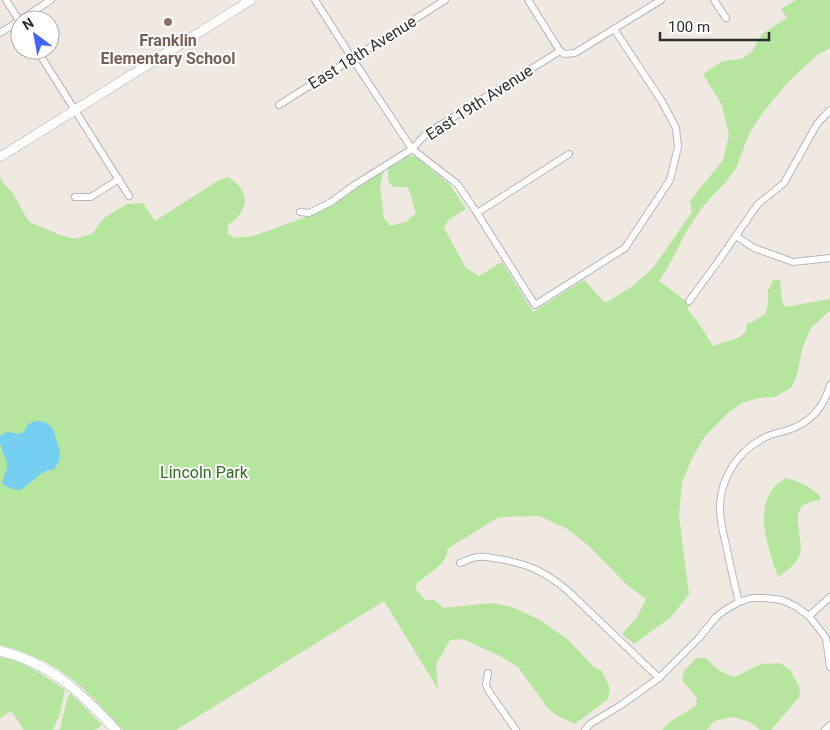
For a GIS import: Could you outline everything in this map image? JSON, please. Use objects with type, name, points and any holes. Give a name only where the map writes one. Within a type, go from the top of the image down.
[{"type":"street","points":[[35,10],[50,0]]},
{"type":"street","points":[[0,157],[251,0]]},
{"type":"street","points":[[315,0],[412,149],[458,185],[535,305],[625,248],[670,180],[678,147],[676,128],[661,100],[614,29]]},
{"type":"street","name":"East 18th Avenue","points":[[279,105],[445,0]]},
{"type":"street","points":[[528,0],[560,51]]},
{"type":"street","name":"East 19th Avenue","points":[[300,212],[309,213],[317,210],[412,149],[426,134],[560,51],[564,54],[575,53],[661,0]]},
{"type":"street","points":[[714,0],[726,18]]},
{"type":"street","points":[[43,60],[129,196]]},
{"type":"street","points":[[689,301],[718,263],[758,204],[784,183],[818,124],[830,110]]},
{"type":"street","points":[[477,212],[569,154]]},
{"type":"street","points":[[75,197],[91,197],[119,179]]},
{"type":"street","points":[[736,236],[754,248],[793,262],[830,258]]},
{"type":"street","points":[[738,602],[721,520],[720,505],[722,491],[728,474],[746,450],[761,439],[801,425],[814,415],[826,399],[830,385]]},
{"type":"street","points":[[460,563],[483,557],[522,564],[555,580],[659,678]]},
{"type":"street","points":[[810,616],[830,597]]},
{"type":"street","points":[[585,730],[590,724],[659,678],[699,638],[716,617],[738,602],[752,598],[782,600],[810,616],[826,638],[830,667]]},
{"type":"street","points":[[0,651],[29,660],[69,684],[116,730]]},
{"type":"street","points":[[488,673],[486,684],[488,690],[516,730]]},
{"type":"street","points":[[825,730],[830,725]]},
{"type":"green space","name":"Lincoln Park","points":[[796,0],[830,0],[830,48],[817,55],[787,83],[761,115],[749,134],[736,168],[701,209],[659,281],[690,304],[688,310],[713,346],[740,337],[746,331],[747,323],[751,323],[765,314],[768,304],[768,291],[773,280],[780,280],[782,301],[785,307],[830,299],[830,311],[811,328],[802,349],[798,371],[792,387],[775,397],[758,398],[742,403],[728,413],[705,436],[691,460],[682,483],[679,516],[689,594],[671,617],[634,644],[622,634],[637,617],[646,599],[627,585],[589,546],[566,528],[539,516],[499,517],[447,549],[445,559],[417,583],[415,588],[425,600],[434,600],[443,608],[492,603],[512,607],[540,620],[567,639],[594,667],[602,671],[610,689],[608,699],[575,724],[556,715],[547,707],[518,667],[500,656],[465,640],[458,639],[450,640],[436,664],[438,689],[384,601],[176,730],[123,730],[87,692],[65,674],[38,659],[0,645],[0,176],[3,183],[12,192],[29,222],[75,239],[92,234],[104,218],[127,204],[143,203],[155,221],[219,180],[228,177],[241,188],[245,201],[241,213],[228,225],[228,234],[235,238],[253,236],[309,216],[384,169],[380,186],[384,218],[390,226],[406,222],[416,213],[408,187],[394,187],[389,183],[388,176],[389,166],[402,158],[412,156],[416,157],[450,185],[466,209],[448,220],[444,228],[466,268],[479,276],[502,262],[533,312],[584,280],[605,303],[630,288],[653,268],[692,212],[690,201],[723,160],[729,135],[722,105],[703,74],[723,61],[741,59],[752,52],[762,34],[787,18],[781,9]]},
{"type":"green space","points":[[785,478],[799,482],[816,492],[820,496],[820,500],[807,503],[801,508],[798,514],[801,549],[799,558],[788,570],[778,577],[767,543],[764,519],[768,496],[775,486]]},
{"type":"green space","points":[[0,657],[26,666],[65,690],[60,713],[53,730],[24,730],[11,711],[0,718]]},
{"type":"green space","points":[[696,658],[706,658],[719,670],[735,677],[761,664],[780,663],[790,670],[799,686],[800,696],[771,730],[760,730],[750,722],[733,717],[714,721],[706,730],[662,730],[670,722],[696,706],[697,698],[682,680],[684,671]]},
{"type":"green space","points":[[70,693],[102,725],[95,730],[60,730]]},
{"type":"water","points":[[36,421],[46,423],[53,430],[59,451],[58,463],[53,470],[44,472],[22,489],[11,489],[2,483],[7,463],[0,444],[0,436],[9,432],[22,433],[28,424]]},
{"type":"place","name":"Franklin Elementary School","points":[[168,22]]}]
